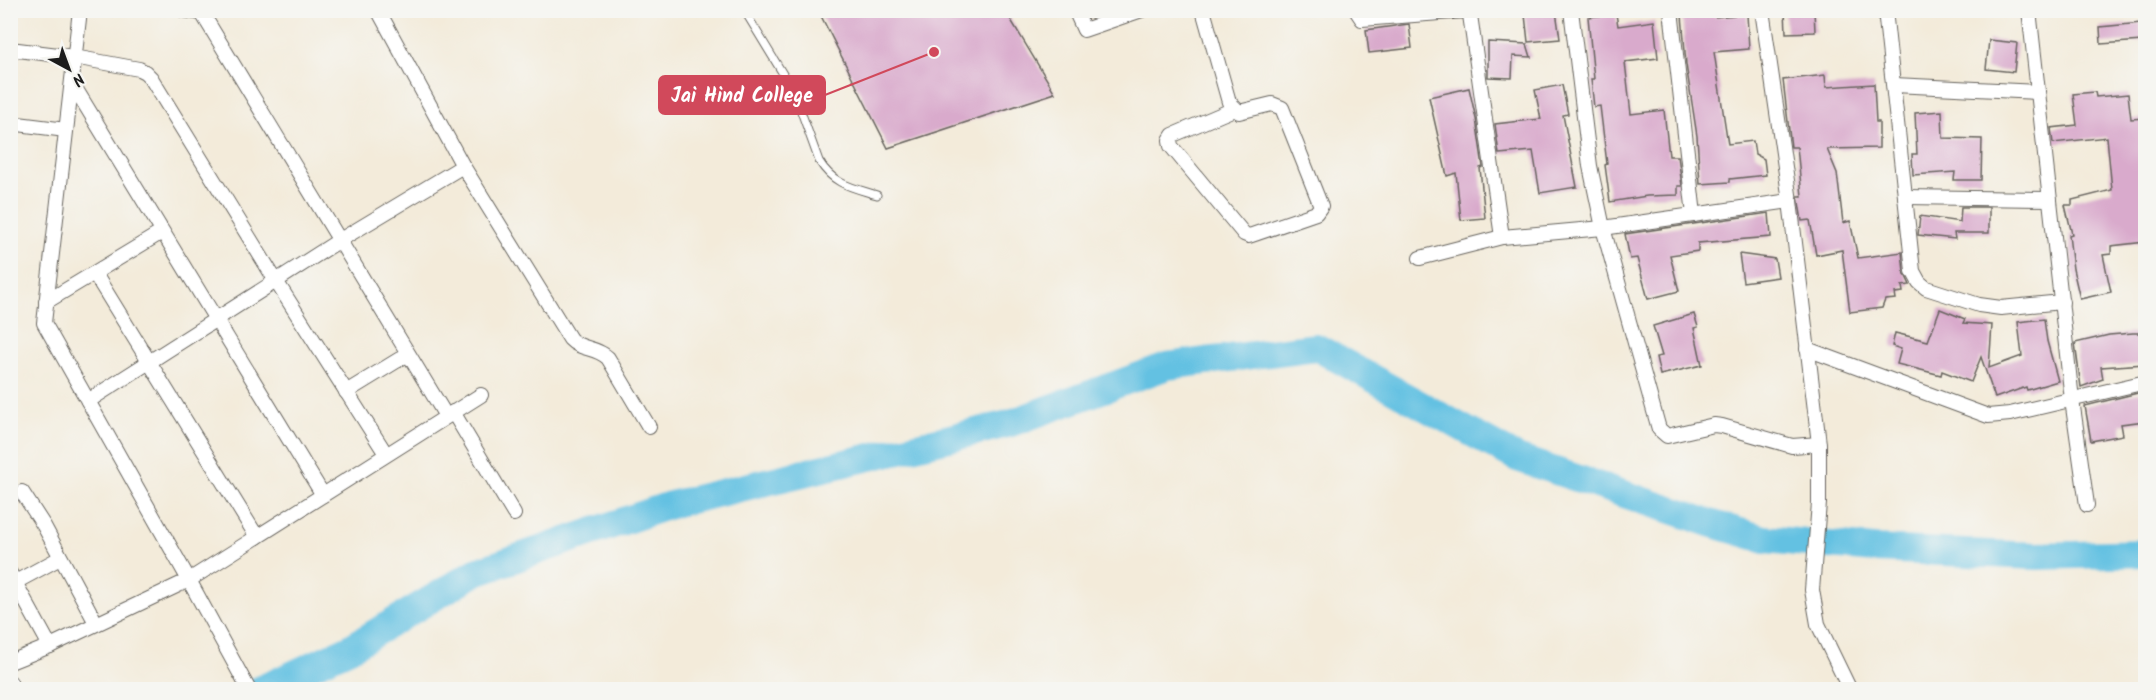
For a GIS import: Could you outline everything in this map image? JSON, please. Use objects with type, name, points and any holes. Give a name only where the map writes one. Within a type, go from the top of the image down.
[{"type":"street","points":[[80,10],[44,324],[249,690]]},
{"type":"street","points":[[183,10],[202,13],[408,354],[514,514]]},
{"type":"street","points":[[378,10],[463,166],[570,339],[574,343],[602,352],[608,358],[649,427]]},
{"type":"street","points":[[1075,10],[1084,30],[1142,10]]},
{"type":"street","points":[[1203,10],[1229,102],[1239,112],[1272,104],[1282,108],[1321,206],[1316,213],[1249,236],[1244,234],[1171,146],[1170,140],[1173,135],[1234,109]]},
{"type":"street","points":[[1356,10],[1362,19],[1466,11],[1470,15],[1473,21],[1502,237]]},
{"type":"street","points":[[1571,10],[1590,166],[1603,228],[1659,429],[1663,435],[1667,436],[1714,425],[1792,446],[1820,444]]},
{"type":"street","points":[[1671,10],[1694,215]]},
{"type":"street","points":[[1762,10],[1790,201],[1820,444],[1819,503],[1812,590],[1818,624],[1850,690]]},
{"type":"street","points":[[1885,10],[1913,271],[1919,282],[1926,288],[1979,305],[2001,308],[2062,302]]},
{"type":"street","points":[[2029,10],[2072,400],[2087,505]]},
{"type":"street","points":[[10,49],[74,57],[139,69],[152,78],[276,282],[386,454]]},
{"type":"street","points":[[72,82],[323,495]]},
{"type":"street","points":[[1894,85],[2038,92]]},
{"type":"street","points":[[10,123],[66,130]]},
{"type":"street","points":[[88,401],[340,240],[463,166]]},
{"type":"street","points":[[1905,197],[2050,198]]},
{"type":"street","points":[[1420,258],[1502,237],[1603,228],[1790,201]]},
{"type":"street","points":[[46,302],[162,232]]},
{"type":"street","points":[[95,274],[257,537]]},
{"type":"street","points":[[1807,348],[1988,417],[2010,414],[2145,382]]},
{"type":"street","points":[[346,392],[408,354]]},
{"type":"street","points":[[10,662],[50,646],[189,580],[481,395]]},
{"type":"street","points":[[22,492],[44,526],[96,623]]},
{"type":"street","points":[[50,646],[12,580],[60,558]]},
{"type":"street","points":[[10,682],[12,690]]},
{"type":"lane","points":[[744,10],[794,92],[819,161],[825,171],[832,179],[877,195]]},
{"type":"building","points":[[818,10],[1005,10],[1055,93],[888,148]]},
{"type":"building","points":[[1785,10],[1814,10],[1815,32],[1786,33]]},
{"type":"building","points":[[1556,11],[1560,39],[1528,42],[1525,15]]},
{"type":"building","points":[[1714,12],[1715,17],[1747,14],[1749,49],[1714,52],[1728,144],[1753,141],[1755,154],[1764,159],[1766,175],[1730,179],[1730,182],[1700,184],[1697,136],[1686,64],[1682,15]]},
{"type":"building","points":[[1616,14],[1618,26],[1654,21],[1658,58],[1625,62],[1631,114],[1664,110],[1669,156],[1678,156],[1682,186],[1678,186],[1678,195],[1647,196],[1610,202],[1600,106],[1594,107],[1591,79],[1594,79],[1588,17]]},
{"type":"building","points":[[2141,23],[2142,41],[2101,44],[2100,27]]},
{"type":"building","points":[[1409,24],[1412,48],[1369,53],[1366,30]]},
{"type":"building","points":[[1989,40],[2017,43],[2014,72],[1986,69]]},
{"type":"building","points":[[1488,42],[1527,44],[1531,57],[1513,56],[1512,78],[1488,77]]},
{"type":"building","points":[[1825,75],[1826,87],[1874,84],[1876,122],[1879,122],[1879,148],[1827,149],[1837,173],[1843,223],[1850,221],[1858,258],[1902,252],[1904,272],[1910,285],[1902,286],[1903,292],[1895,293],[1896,299],[1885,300],[1882,308],[1850,312],[1842,250],[1816,255],[1810,220],[1802,221],[1798,196],[1802,196],[1797,147],[1791,147],[1783,80]]},
{"type":"building","points":[[1562,85],[1568,114],[1563,115],[1577,187],[1540,193],[1533,151],[1499,154],[1495,124],[1541,119],[1535,90]]},
{"type":"building","points":[[1469,88],[1483,167],[1480,168],[1485,218],[1461,220],[1456,173],[1447,176],[1429,97]]},
{"type":"building","points":[[2095,92],[2096,97],[2128,94],[2131,119],[2145,118],[2145,242],[2111,246],[2111,254],[2103,255],[2111,292],[2080,299],[2073,269],[2069,235],[2072,234],[2065,205],[2072,205],[2072,200],[2112,190],[2107,137],[2053,143],[2051,128],[2077,125],[2073,94]]},
{"type":"building","points":[[1942,111],[1943,138],[1982,139],[1981,180],[1954,180],[1955,172],[1913,175],[1912,154],[1917,154],[1915,113]]},
{"type":"building","points":[[1961,207],[1989,207],[1989,233],[1954,233],[1955,239],[1918,235],[1920,216],[1960,222]]},
{"type":"building","points":[[1769,213],[1771,237],[1698,243],[1698,251],[1670,255],[1679,291],[1648,299],[1637,258],[1630,259],[1625,234]]},
{"type":"building","points":[[1739,254],[1775,259],[1778,277],[1743,282]]},
{"type":"building","points":[[1940,309],[1965,319],[1963,323],[1992,325],[1989,368],[2022,356],[2018,322],[2044,319],[2047,341],[2058,381],[2027,390],[2026,387],[1995,398],[1981,357],[1971,382],[1942,371],[1941,375],[1897,364],[1901,349],[1892,346],[1895,333],[1928,341]]},
{"type":"building","points":[[1694,314],[1698,327],[1694,328],[1702,365],[1660,375],[1656,357],[1662,356],[1653,326]]},
{"type":"building","points":[[2145,333],[2145,364],[2101,367],[2103,379],[2081,387],[2075,343],[2109,335]]},
{"type":"building","points":[[2142,392],[2143,400],[2145,400],[2145,421],[2121,424],[2123,435],[2091,441],[2085,406]]},
{"type":"waterway","points":[[259,690],[350,648],[476,572],[670,505],[1008,424],[1167,366],[1316,347],[1517,458],[1764,539],[1874,549],[2037,556],[2146,553]]},
{"type":"place","name":"Jai Hind College","points":[[934,52]]}]
